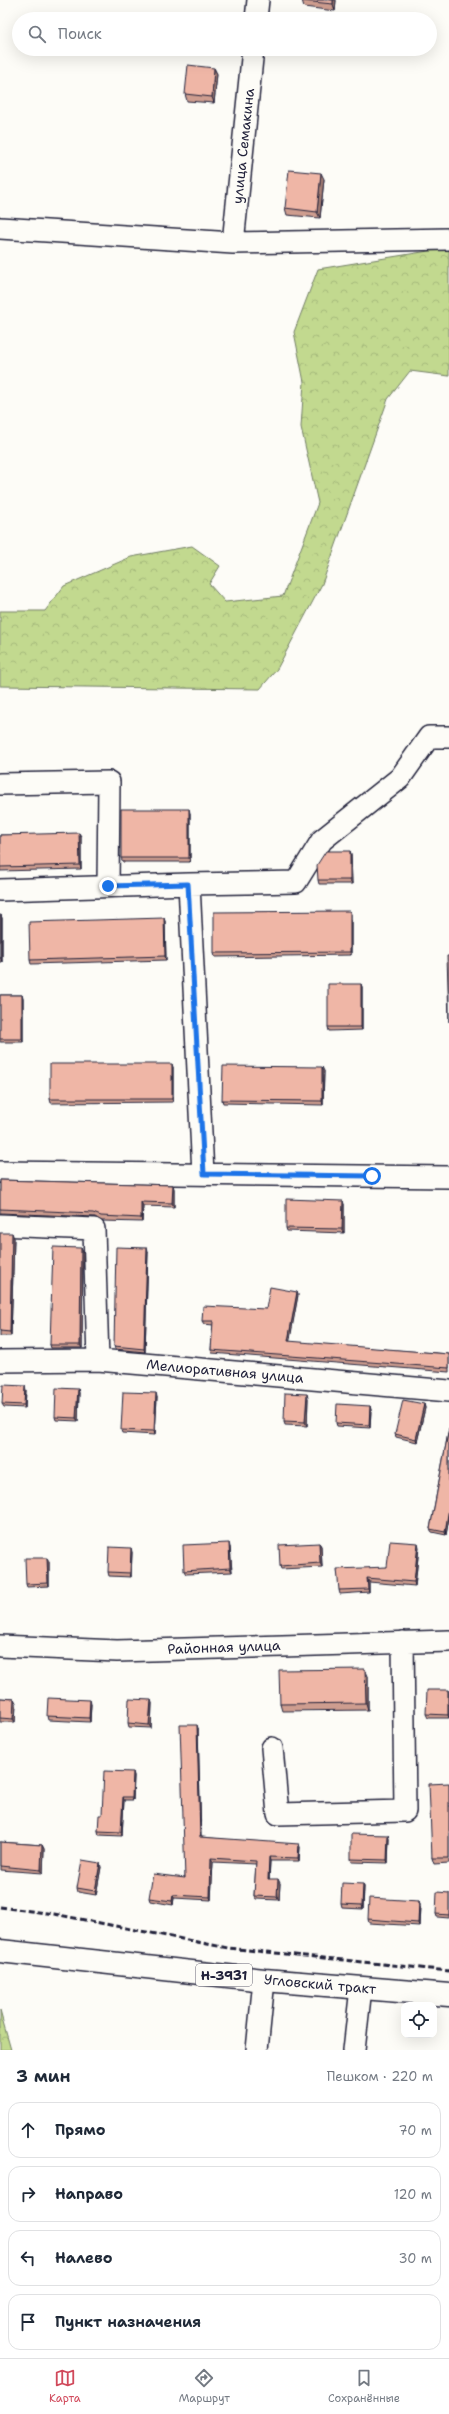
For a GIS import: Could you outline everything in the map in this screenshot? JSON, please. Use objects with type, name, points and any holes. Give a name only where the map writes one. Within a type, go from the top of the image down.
[{"type":"highway","name":"Угловский тракт","points":[[0,1951],[264,1980],[449,1995]]},
{"type":"street","points":[[257,12],[258,0]]},
{"type":"street","name":"улица Семакина","points":[[233,243],[252,56]]},
{"type":"street","points":[[0,228],[233,243],[449,240]]},
{"type":"street","points":[[0,890],[296,882],[322,840],[400,778],[429,737],[449,737]]},
{"type":"street","points":[[0,784],[109,782],[108,886]]},
{"type":"street","points":[[188,884],[204,1174]]},
{"type":"street","points":[[0,1172],[449,1177]]},
{"type":"street","points":[[0,1225],[94,1229],[98,1360]]},
{"type":"street","name":"Мелиоративная улица","points":[[0,1361],[98,1360],[449,1391]]},
{"type":"street","name":"Районная улица","points":[[0,1646],[117,1651],[449,1641]]},
{"type":"street","points":[[272,1748],[278,1814],[405,1811],[403,1642]]},
{"type":"street","points":[[257,2050],[264,1980]]},
{"type":"street","points":[[354,2050],[360,1988]]},
{"type":"green space","points":[[441,249],[449,250],[449,376],[410,371],[388,399],[322,584],[277,669],[260,689],[0,686],[0,611],[45,611],[64,586],[131,557],[192,546],[220,566],[209,584],[225,602],[283,596],[318,503],[301,427],[304,382],[294,332],[318,269]]},
{"type":"green space","points":[[0,2011],[11,2050],[0,2050]]},
{"type":"building","points":[[333,0],[333,4],[302,1]]},
{"type":"building","points":[[188,65],[214,68],[212,97],[185,94]]},
{"type":"building","points":[[289,170],[321,173],[317,212],[285,208]]},
{"type":"building","points":[[121,809],[189,809],[189,858],[121,858]]},
{"type":"building","points":[[79,833],[80,865],[0,867],[0,835]]},
{"type":"building","points":[[326,851],[350,851],[350,880],[318,880],[317,865]]},
{"type":"building","points":[[350,911],[350,952],[214,953],[214,912]]},
{"type":"building","points":[[1,915],[1,958],[0,958]]},
{"type":"building","points":[[164,918],[165,956],[30,960],[29,922]]},
{"type":"building","points":[[447,956],[449,956],[449,1022]]},
{"type":"building","points":[[328,984],[361,984],[361,1027],[328,1027]]},
{"type":"building","points":[[0,995],[22,995],[22,1039],[0,1039]]},
{"type":"building","points":[[50,1064],[172,1064],[172,1099],[50,1099]]},
{"type":"building","points":[[223,1066],[322,1067],[322,1101],[222,1100]]},
{"type":"building","points":[[0,1180],[173,1185],[172,1203],[141,1202],[141,1218],[101,1216],[93,1213],[0,1209]]},
{"type":"building","points":[[286,1199],[343,1201],[342,1229],[286,1228]]},
{"type":"building","points":[[0,1233],[12,1233],[10,1332],[0,1331]]},
{"type":"building","points":[[53,1247],[81,1248],[80,1345],[50,1345]]},
{"type":"building","points":[[116,1247],[147,1248],[144,1349],[114,1346]]},
{"type":"building","points":[[270,1287],[297,1292],[288,1341],[449,1354],[449,1368],[211,1350],[213,1321],[202,1321],[203,1306],[266,1309]]},
{"type":"building","points":[[3,1385],[25,1386],[24,1405],[2,1404]]},
{"type":"building","points":[[56,1388],[78,1389],[76,1418],[55,1417]]},
{"type":"building","points":[[123,1392],[156,1393],[154,1431],[121,1430]]},
{"type":"building","points":[[285,1393],[307,1394],[305,1422],[284,1421]]},
{"type":"building","points":[[403,1400],[424,1404],[416,1439],[395,1434]]},
{"type":"building","points":[[337,1404],[370,1406],[369,1425],[336,1423]]},
{"type":"building","points":[[449,1428],[449,1508],[445,1532],[430,1529]]},
{"type":"building","points":[[390,1541],[418,1543],[414,1582],[367,1578],[368,1589],[339,1590],[337,1569],[387,1567]]},
{"type":"building","points":[[229,1543],[230,1568],[184,1571],[183,1545]]},
{"type":"building","points":[[319,1543],[320,1563],[280,1566],[279,1545]]},
{"type":"building","points":[[109,1547],[131,1548],[130,1573],[108,1572]]},
{"type":"building","points":[[25,1558],[47,1558],[48,1583],[26,1584]]},
{"type":"building","points":[[365,1669],[366,1703],[280,1704],[279,1670]]},
{"type":"building","points":[[427,1690],[448,1690],[448,1715],[426,1714]]},
{"type":"building","points":[[0,1698],[14,1699],[13,1719],[0,1718]]},
{"type":"building","points":[[48,1698],[90,1700],[89,1718],[47,1716]]},
{"type":"building","points":[[129,1699],[151,1700],[149,1725],[128,1723]]},
{"type":"building","points":[[180,1725],[197,1725],[200,1837],[299,1844],[298,1858],[269,1857],[268,1879],[278,1879],[277,1897],[254,1896],[256,1861],[211,1858],[210,1897],[173,1895],[172,1901],[149,1898],[153,1874],[185,1878]]},
{"type":"building","points":[[104,1771],[133,1772],[132,1797],[123,1797],[121,1832],[98,1831],[99,1815],[102,1815]]},
{"type":"building","points":[[449,1783],[449,1858],[432,1858],[429,1784]]},
{"type":"building","points":[[351,1834],[388,1835],[387,1860],[351,1859]]},
{"type":"building","points":[[0,1842],[42,1845],[41,1870],[0,1866]]},
{"type":"building","points":[[82,1860],[100,1863],[95,1891],[77,1888]]},
{"type":"building","points":[[342,1883],[363,1884],[362,1905],[341,1904]]},
{"type":"building","points":[[437,1892],[449,1893],[449,1915],[436,1914]]},
{"type":"building","points":[[369,1898],[419,1901],[418,1923],[368,1919]]},
{"type":"railway","points":[[0,1907],[54,1914],[228,1948],[449,1971]]},
{"type":"route","points":[[108,886],[188,884],[204,1174],[372,1176]]}]
